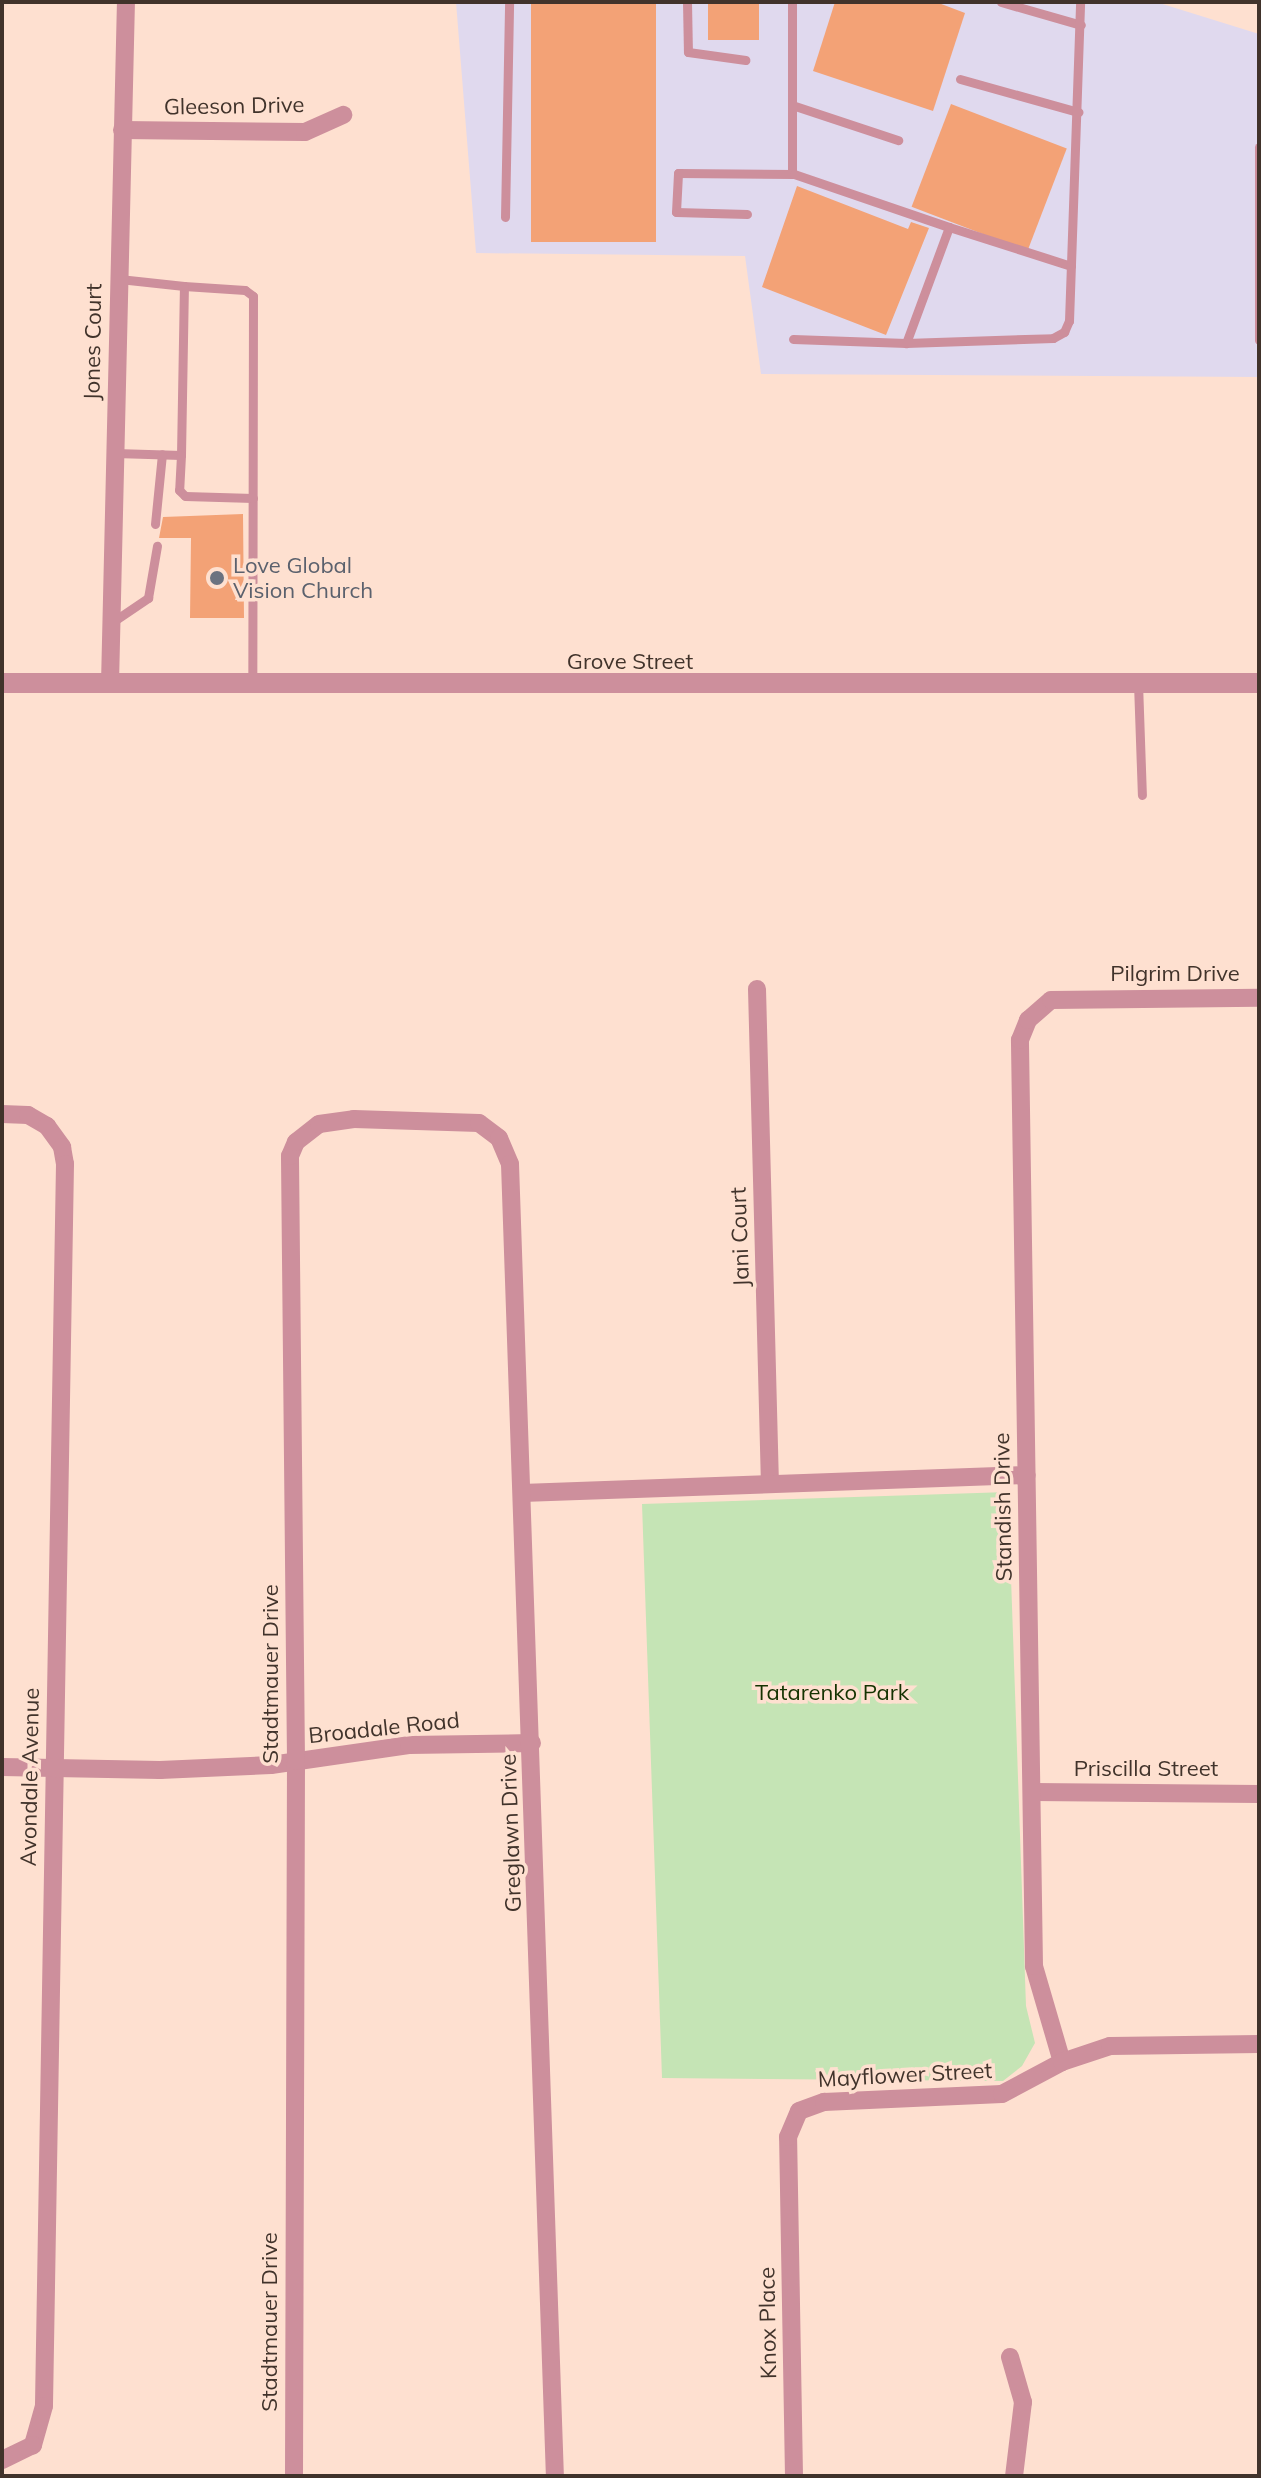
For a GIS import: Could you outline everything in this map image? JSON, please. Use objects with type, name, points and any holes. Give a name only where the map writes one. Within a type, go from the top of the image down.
[{"type":"street","name":"Jones Court","points":[[110,684],[126,2]]},
{"type":"street","name":"Gleeson Drive","points":[[122,130],[305,132],[343,115]]},
{"type":"street","name":"Grove Street","points":[[2,683],[1259,683]]},
{"type":"street","name":"Jani Court","points":[[757,989],[770,1484]]},
{"type":"street","name":"Pilgrim Drive","points":[[1091,998],[1259,998]]},
{"type":"street","name":"Standish Drive","points":[[1062,2062],[1034,1966],[1017,1052],[1024,1027],[1036,1011],[1051,1000],[1091,998]]},
{"type":"street","name":"Avondale Avenue","points":[[2,1114],[28,1115],[47,1126],[62,1147],[65,1164],[44,2406],[33,2445],[2,2460]]},
{"type":"street","name":"Stadtmauer Drive","points":[[294,2476],[296,1761],[290,1156],[305,1132],[334,1120],[466,1120],[499,1138],[510,1164],[511,1189]]},
{"type":"street","name":"Greglawn Drive","points":[[511,1189],[555,2476]]},
{"type":"street","points":[[522,1493],[1027,1475]]},
{"type":"street","name":"Broadale Road","points":[[2,1767],[160,1770],[296,1761],[409,1745],[532,1743]]},
{"type":"street","name":"Priscilla Street","points":[[1033,1792],[1259,1794]]},
{"type":"street","name":"Mayflower Street","points":[[788,2170],[791,2123],[809,2104],[991,2096],[1022,2087],[1062,2062],[1110,2046],[1259,2044]]},
{"type":"street","name":"Knox Place","points":[[788,2170],[794,2476]]},
{"type":"street","points":[[1010,2357],[1023,2402],[1014,2476]]},
{"type":"lane","points":[[505,217],[509,2]]},
{"type":"lane","points":[[687,2],[688,52],[745,60]]},
{"type":"lane","points":[[792,2],[792,174]]},
{"type":"lane","points":[[1001,2],[1081,25]]},
{"type":"lane","points":[[793,339],[906,343],[1053,338],[1069,321],[1080,2]]},
{"type":"lane","points":[[960,79],[1078,112]]},
{"type":"lane","points":[[792,105],[898,140]]},
{"type":"lane","points":[[1259,147],[1259,340]]},
{"type":"lane","points":[[747,214],[676,212],[678,173],[792,174],[1071,266]]},
{"type":"lane","points":[[906,343],[949,227]]},
{"type":"lane","points":[[119,279],[245,290],[253,296],[252,685]]},
{"type":"lane","points":[[184,286],[179,490],[185,496],[253,498]]},
{"type":"lane","points":[[115,453],[181,455]]},
{"type":"lane","points":[[155,524],[162,454]]},
{"type":"lane","points":[[111,623],[148,598],[157,546]]},
{"type":"lane","points":[[1138,683],[1142,795]]},
{"type":"shaded area","points":[[456,2],[1156,2],[1259,34],[1259,377],[761,374],[745,256],[476,253]]},
{"type":"green space","name":"Tatarenko Park","points":[[1008,1492],[1026,2006],[1035,2043],[1022,2066],[1003,2081],[662,2078],[642,1504]]},
{"type":"building","points":[[531,2],[656,2],[656,242],[531,242]]},
{"type":"building","points":[[708,2],[759,2],[759,40],[708,40]]},
{"type":"building","points":[[835,2],[936,2],[965,13],[933,111],[813,71]]},
{"type":"building","points":[[951,104],[1067,148],[1027,251],[912,207]]},
{"type":"building","points":[[797,186],[908,229],[911,222],[929,228],[886,335],[762,287]]},
{"type":"building","name":"Love Global Vision Church","points":[[243,514],[244,618],[190,618],[191,538],[159,538],[163,517]]},
{"type":"place","name":"Love Global Vision Church","points":[[217,578]]}]
